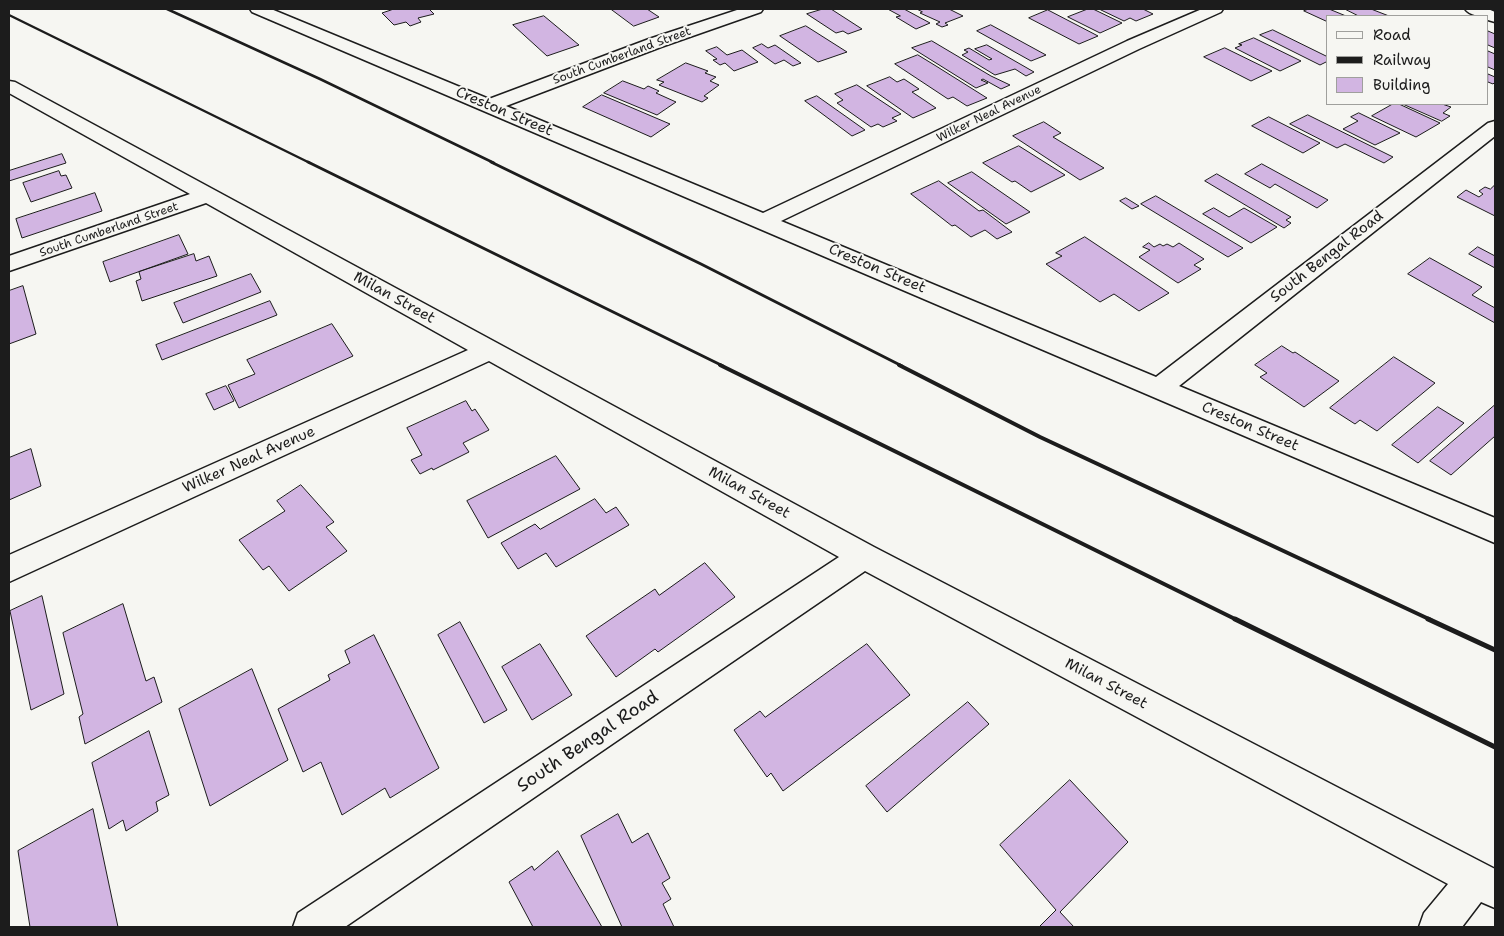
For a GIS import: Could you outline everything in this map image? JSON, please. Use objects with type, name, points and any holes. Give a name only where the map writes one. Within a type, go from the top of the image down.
[{"type":"street","name":"South Cumberland Street","points":[[489,106],[655,42],[755,9]]},
{"type":"street","name":"Wilker Neal Avenue","points":[[764,221],[1133,45],[1215,9]]},
{"type":"street","points":[[1472,9],[1495,17]]},
{"type":"street","name":"Creston Street","points":[[275,11],[489,106],[1159,388],[1489,521]]},
{"type":"street","name":"Milan Street","points":[[10,88],[209,195],[488,351],[864,556],[1485,884]]},
{"type":"street","name":"South Bengal Road","points":[[1159,388],[1494,129]]},
{"type":"street","name":"South Cumberland Street","points":[[9,264],[209,195]]},
{"type":"street","name":"Wilker Neal Avenue","points":[[9,569],[488,351]]},
{"type":"street","name":"South Bengal Road","points":[[312,927],[864,556]]},
{"type":"street","points":[[1438,927],[1485,884]]},
{"type":"building","points":[[390,9],[429,9],[434,14],[418,18],[421,22],[410,26],[406,22],[394,25],[382,13]]},
{"type":"building","points":[[611,9],[647,9],[659,17],[634,26]]},
{"type":"building","points":[[823,9],[831,9],[862,29],[848,34],[843,31],[836,33],[807,14]]},
{"type":"building","points":[[888,9],[904,9],[930,23],[916,29],[896,17],[900,16]]},
{"type":"building","points":[[917,9],[949,9],[963,16],[945,23],[948,25],[942,27],[936,24],[940,22],[920,13],[922,12]]},
{"type":"building","points":[[1088,9],[1093,9],[1122,23],[1100,33],[1068,17]]},
{"type":"building","points":[[1143,9],[1153,14],[1136,21],[1130,18],[1124,21],[1101,10]]},
{"type":"building","points":[[1309,9],[1329,9],[1344,15],[1326,15],[1326,21],[1304,11]]},
{"type":"building","points":[[1345,9],[1371,9],[1386,15],[1357,15]]},
{"type":"building","points":[[1048,10],[1098,36],[1079,44],[1029,18]]},
{"type":"building","points":[[544,16],[579,45],[547,56],[513,25]]},
{"type":"building","points":[[991,25],[1046,55],[1031,61],[977,31]]},
{"type":"building","points":[[806,26],[847,52],[818,62],[780,36]]},
{"type":"building","points":[[1273,30],[1326,56],[1326,62],[1320,65],[1260,35]]},
{"type":"building","points":[[1489,31],[1495,34],[1495,48],[1489,45]]},
{"type":"building","points":[[1254,38],[1301,61],[1280,71],[1235,48],[1242,45],[1239,44]]},
{"type":"building","points":[[932,41],[1010,85],[1001,89],[983,79],[981,80],[988,83],[976,88],[912,48]]},
{"type":"building","points":[[762,44],[768,48],[775,45],[801,63],[793,66],[784,60],[775,64],[753,48]]},
{"type":"building","points":[[987,45],[1034,72],[1026,76],[1015,69],[995,75],[962,55],[968,52],[964,50],[969,48],[989,60],[992,59],[975,49]]},
{"type":"building","points":[[717,47],[727,55],[742,50],[758,62],[734,71],[725,63],[720,65],[713,60],[717,59],[706,51]]},
{"type":"building","points":[[1225,48],[1272,71],[1251,81],[1204,57]]},
{"type":"building","points":[[1489,51],[1495,54],[1495,70],[1489,67]]},
{"type":"building","points":[[918,55],[987,98],[967,106],[953,97],[948,99],[895,64]]},
{"type":"building","points":[[686,63],[708,71],[705,73],[716,77],[710,81],[719,85],[704,96],[708,98],[702,102],[659,85],[664,82],[657,80]]},
{"type":"building","points":[[1489,74],[1495,77],[1493,84],[1489,82]]},
{"type":"building","points":[[890,77],[897,82],[904,79],[919,89],[912,92],[936,108],[913,118],[867,86]]},
{"type":"building","points":[[623,81],[644,89],[648,86],[659,91],[656,93],[676,102],[657,115],[604,93]]},
{"type":"building","points":[[857,85],[901,114],[892,118],[897,121],[883,127],[878,124],[871,127],[837,103],[843,100],[835,94]]},
{"type":"building","points":[[602,95],[670,124],[651,137],[583,107]]},
{"type":"building","points":[[817,96],[865,130],[852,136],[805,101]]},
{"type":"building","points":[[1391,105],[1401,105],[1440,123],[1416,137],[1372,116]]},
{"type":"building","points":[[1405,105],[1445,105],[1451,107],[1443,113],[1450,116],[1442,121]]},
{"type":"building","points":[[1359,113],[1400,133],[1375,145],[1343,129],[1358,121],[1351,117]]},
{"type":"building","points":[[1308,115],[1393,157],[1384,163],[1345,144],[1337,148],[1290,124]]},
{"type":"building","points":[[1269,117],[1320,143],[1303,153],[1252,126]]},
{"type":"building","points":[[1044,122],[1061,133],[1053,137],[1104,168],[1080,180],[1013,136]]},
{"type":"building","points":[[1019,146],[1065,175],[1031,192],[983,163]]},
{"type":"building","points":[[62,154],[66,163],[9,181],[9,171]]},
{"type":"building","points":[[1262,164],[1328,200],[1317,208],[1275,184],[1270,188],[1245,174]]},
{"type":"building","points":[[59,171],[61,176],[66,175],[72,188],[31,202],[23,183]]},
{"type":"building","points":[[972,172],[1030,212],[1006,224],[948,183]]},
{"type":"building","points":[[1217,174],[1291,217],[1286,220],[1291,223],[1284,228],[1205,181]]},
{"type":"building","points":[[939,181],[979,211],[983,210],[1012,232],[997,239],[985,230],[971,237],[955,225],[952,226],[911,194]]},
{"type":"building","points":[[1495,185],[1495,216],[1457,197],[1466,190],[1479,197],[1483,194],[1479,191],[1485,187],[1490,189]]},
{"type":"building","points":[[95,193],[102,211],[22,238],[16,219]]},
{"type":"building","points":[[1156,196],[1243,248],[1228,257],[1141,204]]},
{"type":"building","points":[[1126,198],[1139,206],[1132,209],[1120,201]]},
{"type":"building","points":[[1214,208],[1229,217],[1244,208],[1277,227],[1251,243],[1203,214]]},
{"type":"building","points":[[179,235],[188,254],[110,282],[103,262]]},
{"type":"building","points":[[1085,237],[1169,293],[1139,311],[1114,294],[1100,302],[1046,264],[1062,256],[1056,253]]},
{"type":"building","points":[[1149,243],[1154,247],[1160,244],[1163,246],[1167,244],[1173,247],[1179,243],[1204,259],[1194,265],[1201,269],[1178,283],[1139,257],[1150,250],[1143,247]]},
{"type":"building","points":[[1478,247],[1495,256],[1495,268],[1469,254]]},
{"type":"building","points":[[194,254],[196,261],[209,256],[217,276],[142,301],[136,281],[141,279],[139,272]]},
{"type":"building","points":[[1430,258],[1482,287],[1472,295],[1495,308],[1495,323],[1408,274]]},
{"type":"building","points":[[251,274],[261,292],[183,323],[174,303]]},
{"type":"building","points":[[23,286],[36,334],[9,344],[9,291]]},
{"type":"building","points":[[270,301],[277,315],[162,360],[156,345]]},
{"type":"building","points":[[332,324],[353,356],[239,408],[228,385],[255,374],[247,360]]},
{"type":"building","points":[[1282,346],[1293,353],[1295,352],[1339,381],[1304,407],[1260,377],[1267,373],[1255,365]]},
{"type":"building","points":[[1394,357],[1435,383],[1377,431],[1360,420],[1355,424],[1330,408]]},
{"type":"building","points":[[226,386],[234,401],[214,410],[206,394]]},
{"type":"building","points":[[466,401],[472,411],[475,409],[489,430],[463,443],[469,452],[433,470],[432,468],[420,474],[411,460],[422,455],[407,428]]},
{"type":"building","points":[[1495,405],[1495,436],[1451,475],[1430,461]]},
{"type":"building","points":[[1438,407],[1464,423],[1418,463],[1392,445]]},
{"type":"building","points":[[31,449],[41,486],[9,500],[9,458]]},
{"type":"building","points":[[556,456],[580,489],[488,538],[467,501]]},
{"type":"building","points":[[301,485],[334,522],[326,527],[347,551],[289,591],[269,566],[263,570],[239,540],[285,511],[277,501]]},
{"type":"building","points":[[595,499],[606,513],[616,507],[629,525],[556,567],[546,553],[518,569],[501,543],[535,524],[540,529]]},
{"type":"building","points":[[705,563],[735,597],[658,652],[655,649],[616,677],[586,636],[655,589],[659,595]]},
{"type":"building","points":[[42,596],[64,694],[31,710],[10,611]]},
{"type":"building","points":[[123,604],[146,681],[154,677],[162,702],[85,744],[79,717],[83,714],[63,633]]},
{"type":"building","points":[[460,622],[507,710],[484,723],[438,635]]},
{"type":"building","points":[[374,635],[439,768],[390,798],[385,788],[342,815],[321,762],[303,772],[278,709],[330,680],[328,675],[350,663],[345,651]]},
{"type":"building","points":[[540,644],[572,695],[532,720],[502,667]]},
{"type":"building","points":[[867,644],[910,695],[783,791],[771,773],[767,777],[734,730],[760,711],[765,717]]},
{"type":"building","points":[[252,669],[288,760],[210,806],[179,709]]},
{"type":"building","points":[[968,702],[989,724],[887,812],[866,786]]},
{"type":"building","points":[[149,731],[169,795],[156,802],[158,811],[126,831],[123,820],[109,829],[92,763]]},
{"type":"building","points":[[1070,780],[1128,842],[1060,912],[1074,927],[1039,927],[1056,910],[1000,845]]},
{"type":"building","points":[[93,809],[118,927],[30,927],[18,851]]},
{"type":"building","points":[[618,814],[632,843],[648,833],[670,878],[662,883],[671,899],[663,904],[674,927],[622,927],[581,836]]},
{"type":"building","points":[[558,851],[602,927],[533,927],[509,882],[532,866],[534,870]]},
{"type":"railway","points":[[167,9],[320,79],[494,163]]},
{"type":"railway","points":[[9,15],[310,163]]},
{"type":"railway","points":[[308,162],[723,366]]},
{"type":"railway","points":[[491,162],[701,264],[902,366]]},
{"type":"railway","points":[[720,365],[1237,620]]},
{"type":"railway","points":[[899,365],[1040,437],[1431,620]]},
{"type":"railway","points":[[1235,619],[1495,747]]},
{"type":"railway","points":[[1428,619],[1495,650]]}]
